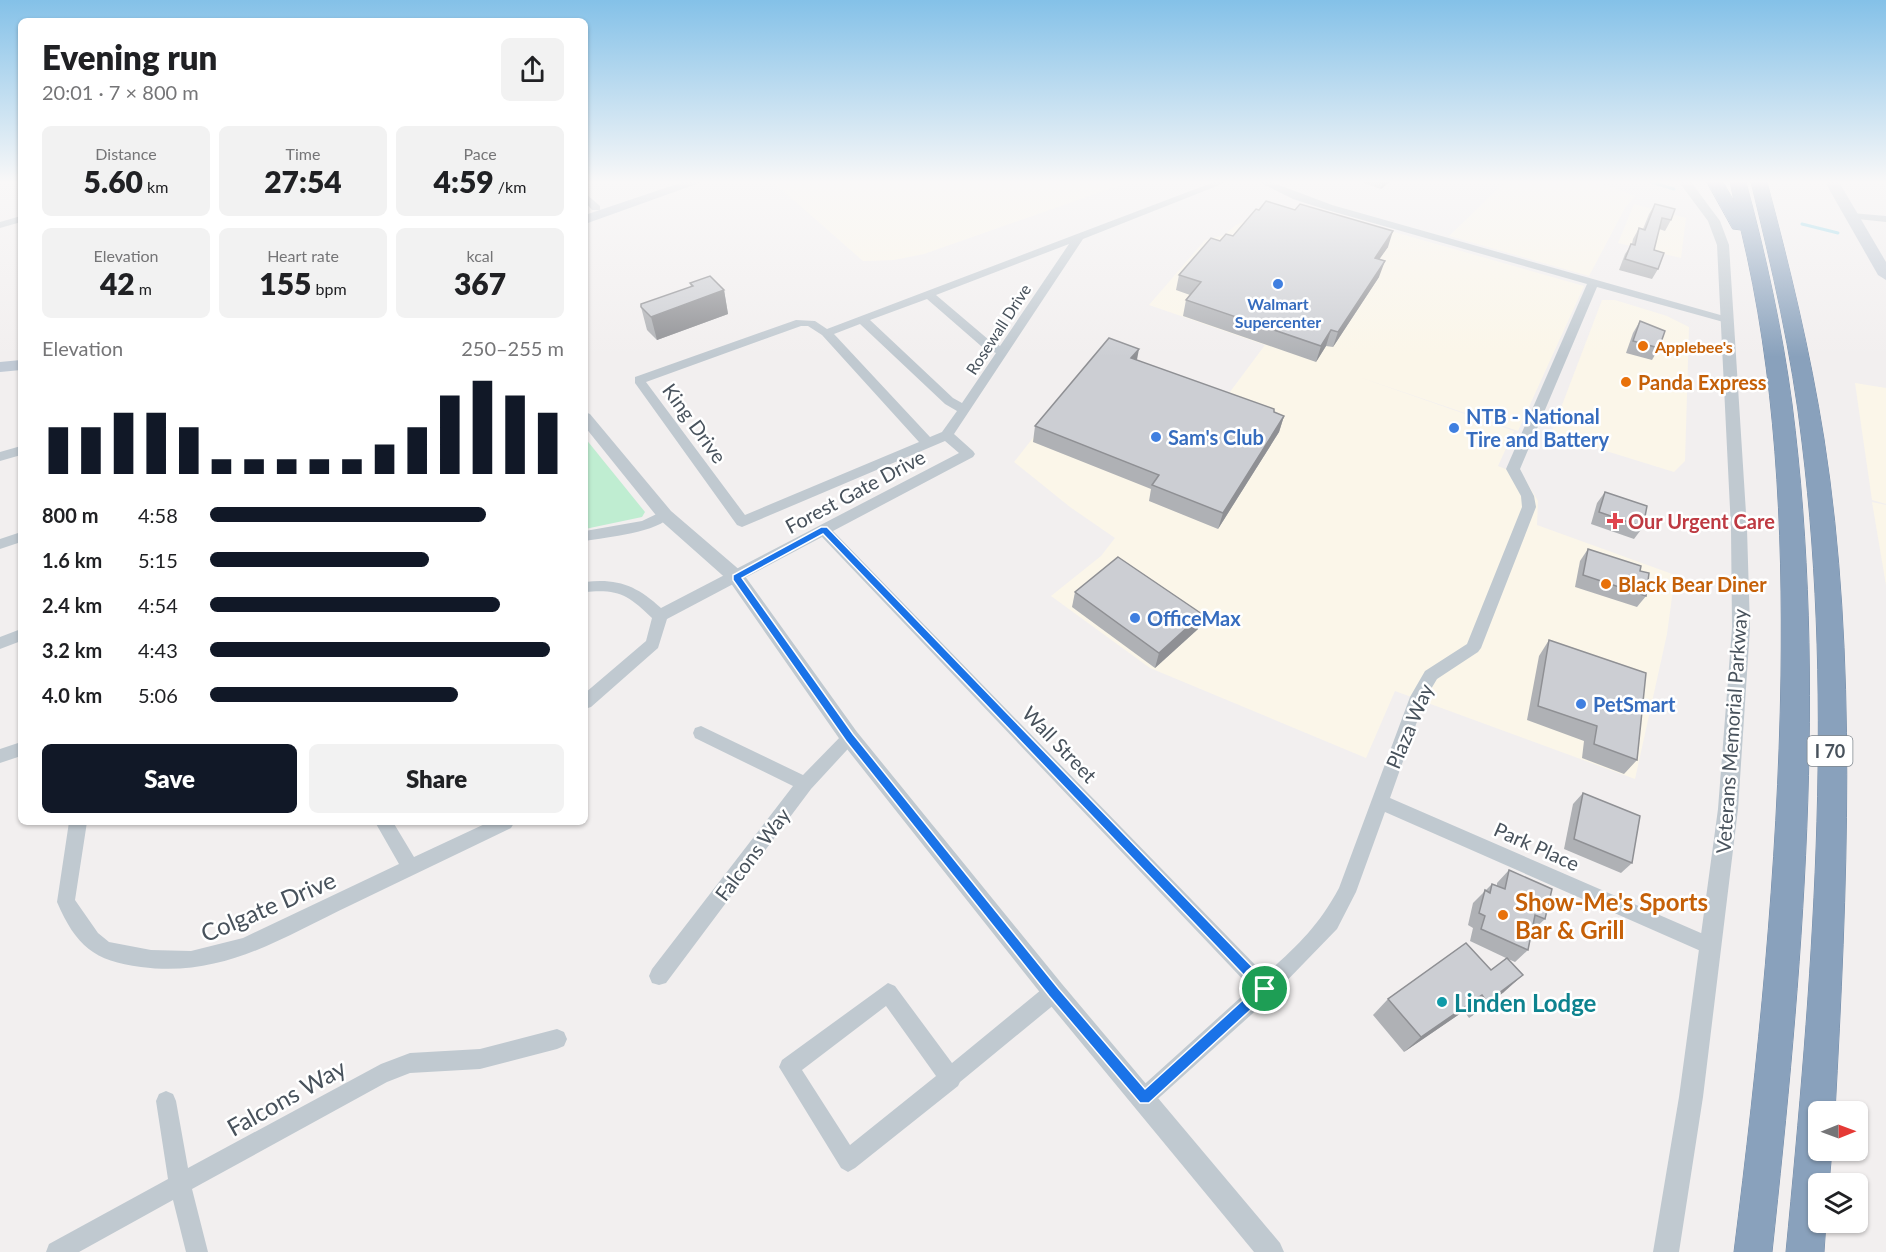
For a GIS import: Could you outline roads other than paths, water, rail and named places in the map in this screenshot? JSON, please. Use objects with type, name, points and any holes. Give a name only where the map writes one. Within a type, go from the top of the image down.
[{"type":"highway","points":[[1745,240],[1762,280]]},
{"type":"highway","name":"I 70","points":[[1752,240],[1762,280],[1775,360],[1788,474],[1793,570],[1794,697],[1786,916],[1753,1252]]},
{"type":"highway","name":"I 70","points":[[1775,240],[1794,321],[1813,439],[1822,533],[1829,663],[1831,783],[1828,930],[1805,1252]]},
{"type":"highway","points":[[1779,254],[1780,240]]},
{"type":"main road","points":[[1866,240],[1886,275]]},
{"type":"main road","points":[[0,358],[18,356]]},
{"type":"main road","points":[[0,367],[18,365]]},
{"type":"street","points":[[826,333],[1070,240]]},
{"type":"street","name":"Rosewall Drive","points":[[947,435],[1077,240]]},
{"type":"street","points":[[1448,240],[1727,320]]},
{"type":"street","name":"Veterans Memorial Parkway","points":[[1666,1252],[1691,1097],[1728,808],[1742,628],[1739,529],[1721,240]]},
{"type":"street","name":"Plaza Way","points":[[1144,1098],[1265,989],[1318,939],[1330,923],[1347,892],[1413,709],[1426,681],[1447,663],[1467,653],[1481,629],[1529,507],[1528,496],[1517,482],[1513,469],[1593,282]]},
{"type":"street","points":[[928,294],[985,343],[1003,352]]},
{"type":"street","points":[[862,319],[949,401],[965,410]]},
{"type":"street","name":"King Drive","points":[[800,322],[811,323],[826,333],[928,443],[742,522],[639,380],[800,322]]},
{"type":"street","points":[[588,421],[665,515],[736,577],[850,738],[1054,992],[1271,1252]]},
{"type":"street","points":[[928,443],[947,435]]},
{"type":"street","name":"Forest Gate Drive","points":[[660,616],[968,454],[947,435]]},
{"type":"street","points":[[0,457],[18,451]]},
{"type":"street","points":[[588,535],[645,525],[665,515]]},
{"type":"street","name":"Wall Street","points":[[824,530],[1265,989]]},
{"type":"street","points":[[0,544],[18,538]]},
{"type":"street","points":[[588,587],[620,586],[638,596],[660,616],[653,644],[588,699]]},
{"type":"street","points":[[0,643],[18,636]]},
{"type":"street","points":[[701,733],[805,784]]},
{"type":"street","name":"Falcons Way","points":[[659,976],[805,784],[850,738]]},
{"type":"street","points":[[0,756],[18,750]]},
{"type":"street","name":"Park Place","points":[[1379,801],[1710,946]]},
{"type":"street","name":"Colgate Drive","points":[[78,825],[66,902],[96,945],[121,955],[166,962],[188,962],[216,957],[411,869],[501,825]]},
{"type":"street","points":[[386,825],[411,869]]},
{"type":"street","points":[[951,1079],[888,993],[789,1067],[848,1161],[951,1079],[1054,992]]},
{"type":"street","name":"Falcons Way","points":[[57,1252],[396,1068],[410,1063],[480,1059],[557,1039]]},
{"type":"street","points":[[166,1101],[180,1184],[197,1252]]},
{"type":"place","name":"Walmart Supercenter","points":[[1278,284]]},
{"type":"place","name":"Applebee's","points":[[1643,346]]},
{"type":"place","name":"Panda Express","points":[[1626,382]]},
{"type":"place","name":"NTB - National Tire and Battery","points":[[1454,428]]},
{"type":"place","name":"Sam's Club","points":[[1156,437]]},
{"type":"place","name":"Our Urgent Care","points":[[1615,521]]},
{"type":"place","name":"Black Bear Diner","points":[[1606,584]]},
{"type":"place","name":"OfficeMax","points":[[1135,618]]},
{"type":"place","name":"PetSmart","points":[[1581,704]]},
{"type":"place","name":"Show-Me's Sports Bar & Grill","points":[[1503,915]]},
{"type":"place","name":"Linden Lodge","points":[[1442,1002]]}]
